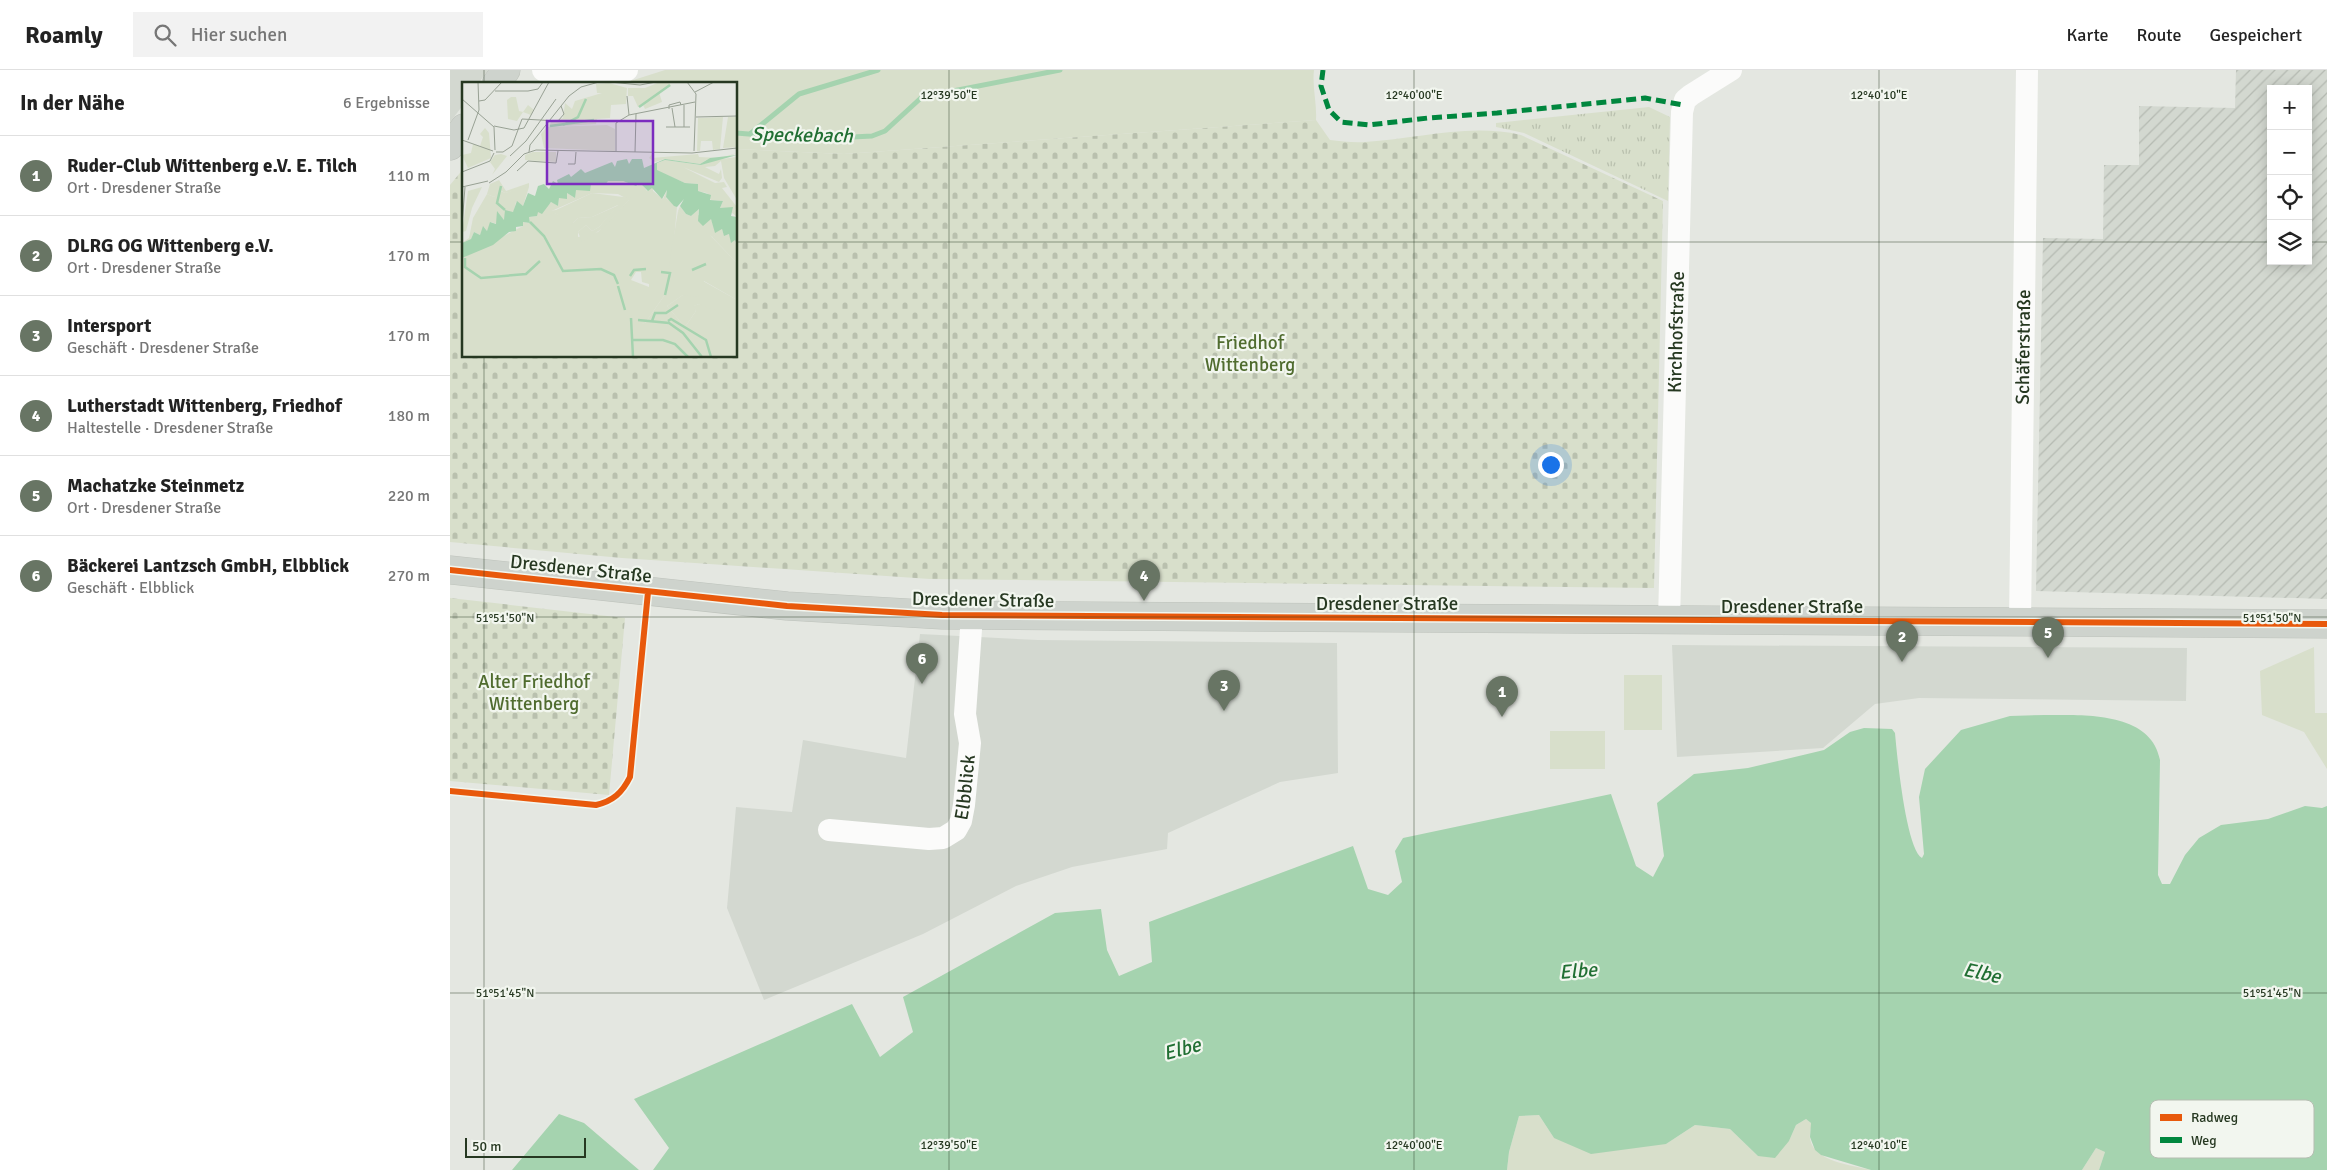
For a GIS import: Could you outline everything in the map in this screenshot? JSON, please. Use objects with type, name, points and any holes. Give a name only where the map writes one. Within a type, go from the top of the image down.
[{"type":"main road","points":[[497,82],[506,70]]},
{"type":"main road","points":[[450,146],[462,131]]},
{"type":"main road","name":"Dresdener Straße","points":[[450,570],[787,606],[972,615],[2327,624]]},
{"type":"street","points":[[552,71],[594,74],[626,70]]},
{"type":"street","name":"Kirchhofstraße","points":[[1669,621],[1682,112],[1685,100],[1691,94],[1731,70]]},
{"type":"street","name":"Schäferstraße","points":[[2020,623],[2027,70]]},
{"type":"street","name":"Elbblick","points":[[829,830],[929,840],[944,838],[956,830],[961,821],[964,805],[970,743],[965,714],[972,615]]},
{"type":"shaded area","points":[[450,70],[488,70],[479,82],[462,82],[462,107],[450,122]]},
{"type":"shaded area","points":[[2236,70],[2327,70],[2327,599],[2036,591],[2043,238],[2103,239],[2104,165],[2139,165],[2139,106],[2235,108]]},
{"type":"shaded area","points":[[920,634],[1038,640],[1337,643],[1338,773],[1280,782],[1168,833],[1167,849],[1072,867],[1016,886],[923,934],[764,1000],[727,908],[736,807],[792,812],[803,740],[906,758]]},
{"type":"shaded area","points":[[1672,645],[2187,648],[2186,701],[1919,698],[1875,704],[1823,748],[1677,757]]},
{"type":"green space","points":[[665,70],[1314,70],[1316,120],[844,154],[738,149],[738,82],[627,82]]},
{"type":"green space","points":[[1649,107],[1670,117],[1668,201],[1524,133],[1496,127],[1496,123]]},
{"type":"green space","name":"Friedhof Wittenberg","points":[[1316,120],[1330,140],[1347,142],[1385,140],[1462,131],[1501,132],[1521,135],[1663,201],[1654,588],[930,579],[622,558],[450,542],[450,185],[462,170],[462,358],[738,358],[738,149],[844,154]]},
{"type":"green space","name":"Alter Friedhof Wittenberg","points":[[450,598],[625,618],[609,795],[450,781]]},
{"type":"green space","points":[[2314,647],[2315,713],[2327,713],[2327,769],[2304,732],[2262,715],[2260,671]]},
{"type":"green space","points":[[1624,675],[1662,675],[1662,730],[1624,730]]},
{"type":"green space","points":[[1550,731],[1605,731],[1605,769],[1550,769]]},
{"type":"green space","points":[[1539,1115],[1554,1138],[1666,1144],[1695,1125],[1730,1129],[1758,1156],[1789,1141],[1796,1125],[1806,1119],[1811,1123],[1810,1139],[1813,1147],[1819,1153],[1826,1158],[1844,1164],[1871,1170],[1507,1170],[1509,1152],[1519,1116]]},
{"type":"green space","points":[[2096,1148],[2105,1152],[2099,1170],[2082,1170]]},
{"type":"water","name":"Elbe","points":[[2010,716],[2096,716],[2130,724],[2144,732],[2154,744],[2160,760],[2158,875],[2162,884],[2170,884],[2185,855],[2199,838],[2221,825],[2268,819],[2305,806],[2322,808],[2327,806],[2327,1170],[2099,1170],[2105,1152],[2096,1148],[2082,1170],[1871,1170],[1821,1155],[1815,1150],[1810,1137],[1811,1123],[1806,1119],[1796,1125],[1789,1141],[1775,1158],[1758,1156],[1730,1129],[1695,1125],[1666,1144],[1591,1154],[1554,1138],[1539,1115],[1519,1116],[1509,1152],[1507,1170],[653,1170],[669,1148],[634,1099],[852,1004],[880,1057],[913,1032],[903,997],[1055,913],[1101,909],[1107,950],[1119,976],[1152,962],[1149,922],[1353,846],[1368,889],[1388,895],[1402,882],[1395,851],[1403,838],[1611,794],[1636,866],[1653,877],[1664,856],[1657,803],[1694,774],[1748,768],[1824,750],[1850,732],[1864,728],[1892,729],[1895,733],[1907,820],[1916,851],[1922,858],[1924,854],[1919,797],[1925,769],[1961,730]]},
{"type":"water","points":[[559,1114],[584,1123],[639,1170],[512,1170]]},
{"type":"waterway","points":[[750,134],[799,94],[878,70]]},
{"type":"waterway","name":"Speckebach","points":[[738,133],[814,139],[872,136],[885,131],[922,97],[1060,70]]},
{"type":"marked path","points":[[1323,70],[1321,86],[1329,110],[1341,122],[1369,125],[1645,98],[1683,105]]},
{"type":"cycle path","points":[[450,570],[787,606],[942,615],[2327,624]]},
{"type":"cycle path","points":[[450,791],[596,805],[612,799],[624,788],[630,777],[648,592]]},
{"type":"place","name":"Lutherstadt Wittenberg, Friedhof","points":[[1144,601]]},
{"type":"place","name":"Machatzke Steinmetz","points":[[2048,658]]},
{"type":"place","name":"DLRG OG Wittenberg e.V.","points":[[1902,662]]},
{"type":"place","name":"Bäckerei Lantzsch GmbH, Elbblick","points":[[922,684]]},
{"type":"place","name":"Intersport","points":[[1224,711]]},
{"type":"place","name":"Ruder-Club Wittenberg e.V. E. Tilch","points":[[1502,717]]}]
